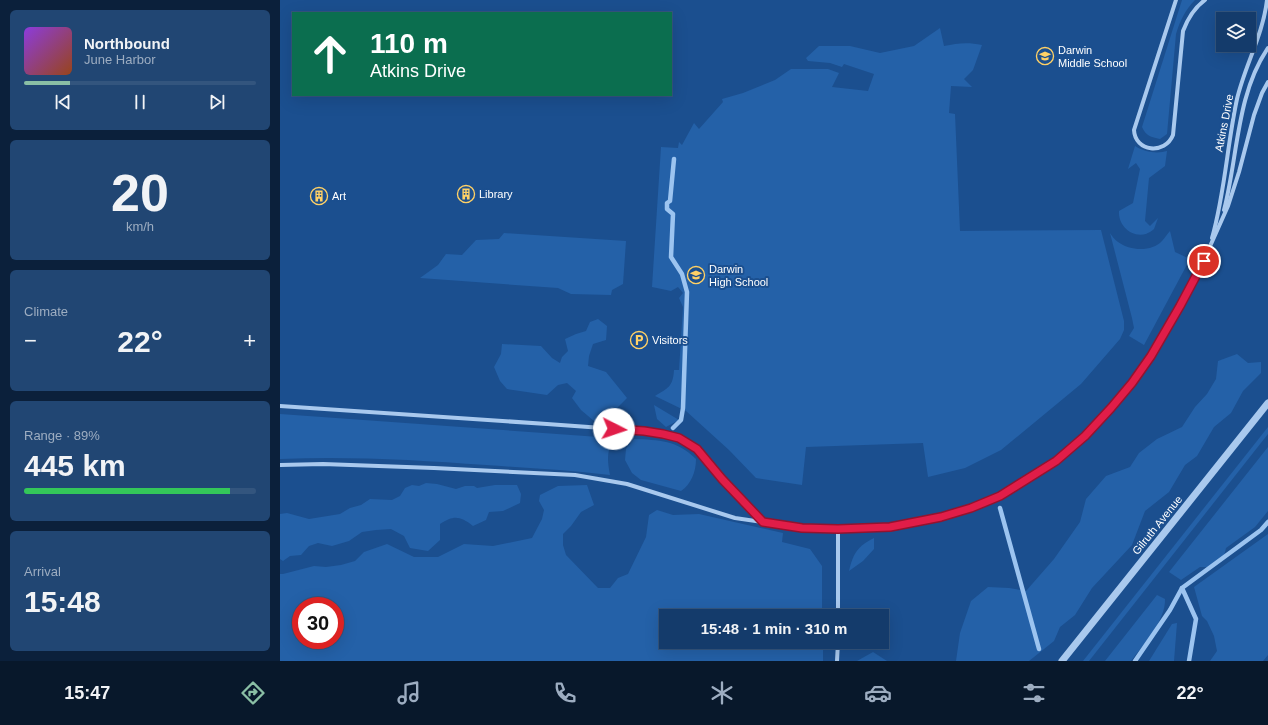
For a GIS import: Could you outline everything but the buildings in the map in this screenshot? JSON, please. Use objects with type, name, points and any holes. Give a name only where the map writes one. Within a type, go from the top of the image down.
[{"type":"street","points":[[1176,0],[1134,130],[1134,136],[1137,141],[1142,145],[1154,148],[1159,148],[1168,143],[1173,135],[1183,31],[1194,9],[1205,0]]},
{"type":"street","name":"Atkins Drive","points":[[1208,252],[1216,224],[1237,100],[1245,70],[1261,33],[1267,0]]},
{"type":"street","name":"Atkins Drive","points":[[1220,225],[1230,187],[1246,96],[1256,70],[1268,48]]},
{"type":"street","name":"Atkins Drive","points":[[280,465],[323,464],[575,475],[627,484],[735,518],[802,528],[838,529],[890,527],[941,517],[971,508],[1000,496],[1056,461],[1085,436],[1111,408],[1132,383],[1151,356],[1200,271],[1220,225],[1233,193],[1254,115],[1262,93],[1268,82]]},
{"type":"street","name":"Gilruth Avenue","points":[[1062,661],[1268,403]]},
{"type":"street","points":[[280,406],[644,431],[663,434],[679,438],[697,449],[722,479],[763,522]]},
{"type":"street","points":[[838,529],[838,609]]},
{"type":"street","points":[[837,661],[838,649]]},
{"type":"shaded area","points":[[1182,0],[1195,0],[1183,16],[1176,34],[1167,134],[1160,139],[1154,138],[1149,136],[1142,127]]},
{"type":"shaded area","points":[[940,28],[944,46],[963,43],[982,45],[973,70],[964,79],[972,87],[951,86],[949,113],[955,114],[960,231],[1101,230],[1124,321],[1124,330],[1120,339],[1081,384],[1001,450],[965,468],[928,477],[923,443],[806,447],[802,485],[756,478],[729,450],[686,411],[655,396],[671,384],[674,370],[679,370],[683,307],[679,298],[683,293],[678,287],[671,291],[652,287],[661,147],[678,148],[679,142],[682,145],[694,123],[699,129],[723,102],[722,99],[743,93],[775,80],[791,69],[828,69],[839,73],[832,87],[868,91],[874,74],[844,64],[842,67],[830,63],[808,61],[806,58],[819,46],[850,46],[880,53],[914,46]]},
{"type":"shaded area","points":[[1135,146],[1142,150],[1151,152],[1167,151],[1165,166],[1149,178],[1145,221],[1150,226],[1158,218],[1154,229],[1146,234],[1140,235],[1126,229],[1119,216],[1119,211],[1133,203],[1140,169],[1136,163],[1128,169]]},
{"type":"shaded area","points":[[1170,231],[1175,252],[1190,259],[1144,345],[1129,336],[1134,328],[1110,233],[1123,245],[1135,249],[1147,249],[1158,245]]},
{"type":"shaded area","points":[[504,233],[626,241],[623,284],[612,290],[611,295],[571,294],[558,288],[420,278],[438,265],[446,254],[462,255],[476,240],[499,239]]},
{"type":"shaded area","points":[[598,319],[607,326],[606,340],[593,344],[589,356],[588,366],[606,372],[627,398],[618,407],[610,420],[594,421],[581,410],[572,398],[576,391],[567,383],[558,385],[547,395],[507,389],[500,381],[494,367],[501,354],[502,344],[541,346],[552,358],[560,363],[562,357],[568,351],[565,339],[586,331],[590,322]]},
{"type":"shaded area","points":[[1237,354],[1248,363],[1261,362],[1261,373],[1243,391],[1231,413],[1214,427],[1197,456],[1185,465],[1169,492],[1145,511],[1132,545],[1092,588],[1075,615],[1060,627],[1054,641],[1029,661],[956,661],[960,633],[971,601],[988,587],[1009,588],[1026,591],[1054,559],[1080,522],[1086,499],[1106,476],[1130,467],[1139,453],[1157,439],[1182,427],[1195,407],[1207,394],[1216,379],[1218,361]]},
{"type":"shaded area","points":[[654,405],[679,420],[666,427],[657,419]]},
{"type":"shaded area","points":[[280,414],[613,438],[608,456],[610,475],[548,469],[409,460],[357,458],[280,459]]},
{"type":"shaded area","points":[[1268,427],[1268,434],[1089,661],[1083,661]]},
{"type":"shaded area","points":[[634,439],[667,442],[682,448],[689,453],[696,459],[694,473],[688,485],[681,491],[641,480],[632,473],[625,460],[626,449]]},
{"type":"shaded area","points":[[1268,447],[1268,511],[1255,527],[1226,548],[1224,556],[1217,563],[1207,567],[1200,567],[1181,580],[1169,572]]},
{"type":"shaded area","points":[[426,483],[456,489],[465,486],[474,486],[477,488],[495,485],[517,485],[521,494],[520,503],[503,511],[489,512],[486,520],[473,526],[464,520],[457,518],[445,521],[440,524],[440,540],[428,551],[410,548],[404,536],[391,529],[362,532],[349,541],[332,546],[318,543],[309,546],[301,555],[290,556],[283,561],[280,559],[280,514],[287,513],[309,519],[340,514],[350,508],[361,505],[370,499],[392,500],[400,496],[405,488],[412,485],[419,486]]},
{"type":"shaded area","points":[[587,485],[594,505],[581,512],[563,534],[563,545],[566,555],[598,588],[610,588],[618,578],[628,574],[646,537],[649,515],[657,510],[673,515],[699,514],[783,533],[782,542],[810,549],[822,566],[822,609],[659,609],[659,649],[823,649],[823,661],[280,661],[280,574],[314,566],[326,567],[341,565],[355,561],[364,552],[387,544],[414,557],[438,557],[464,544],[493,546],[532,538],[542,519],[544,510],[539,501],[540,495],[558,486]]},
{"type":"shaded area","points":[[1268,534],[1268,655],[1263,661],[1210,661],[1217,651],[1214,636],[1207,621],[1202,616],[1194,587]]},
{"type":"shaded area","points":[[874,538],[874,549],[863,561],[849,571],[852,559],[860,547]]},
{"type":"shaded area","points":[[1157,595],[1165,599],[1162,615],[1153,632],[1131,661],[1105,661]]},
{"type":"shaded area","points":[[1177,623],[1174,661],[1149,661],[1172,624]]},
{"type":"shaded area","points":[[873,652],[887,661],[857,661]]},
{"type":"waterway","points":[[673,428],[681,420],[683,408],[687,292],[682,274],[671,257],[673,214],[667,209],[667,203],[670,201],[674,159]]},
{"type":"waterway","points":[[1000,508],[1039,649]]},
{"type":"waterway","points":[[1135,661],[1170,610],[1182,588],[1261,530],[1268,522]]},
{"type":"waterway","points":[[1182,588],[1196,619],[1189,661]]},
{"type":"place","name":"Darwin Middle School","points":[[1045,56]]},
{"type":"place","name":"Library","points":[[466,194]]},
{"type":"place","name":"Art","points":[[319,196]]},
{"type":"place","name":"Darwin High School","points":[[696,275]]},
{"type":"place","name":"Visitors","points":[[639,340]]},
{"type":"route","points":[[614,429],[663,434],[679,438],[697,449],[722,479],[763,522],[802,528],[838,529],[890,527],[941,517],[971,508],[1000,496],[1056,461],[1085,436],[1132,383],[1151,356],[1200,271],[1204,261]]}]
